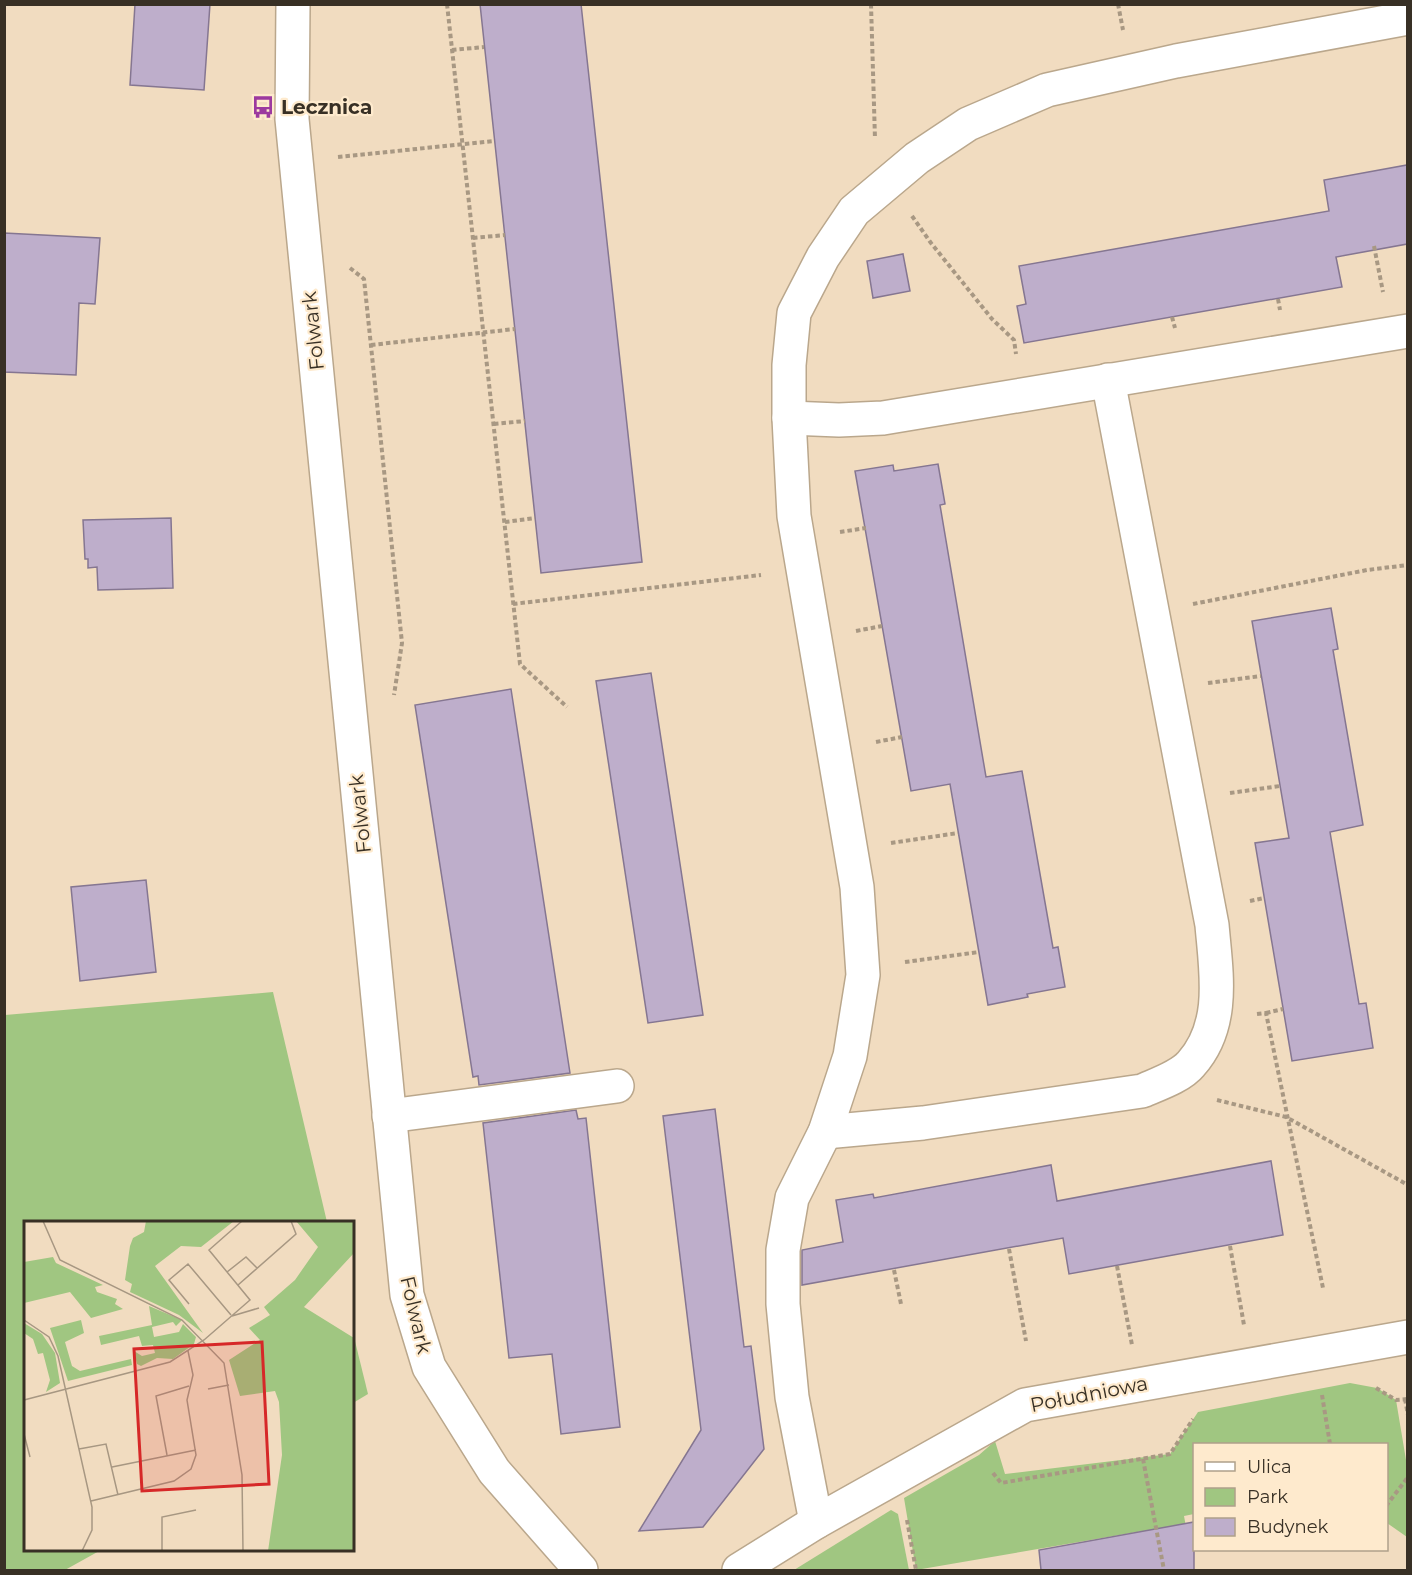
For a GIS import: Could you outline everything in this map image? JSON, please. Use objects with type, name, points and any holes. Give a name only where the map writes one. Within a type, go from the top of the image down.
[{"type":"street","name":"Folwark","points":[[293,4],[292,119],[407,1295],[429,1367],[494,1471],[581,1570]]},
{"type":"street","points":[[816,1521],[792,1397],[783,1304],[783,1250],[792,1198],[825,1132],[850,1056],[863,975],[857,887],[794,516],[789,364],[794,313],[823,257],[854,211],[917,158],[968,124],[1047,90],[1176,61],[1407,18]]},
{"type":"street","points":[[789,418],[839,420],[882,418],[1407,331]]},
{"type":"street","points":[[825,1132],[923,1124],[1143,1091],[1190,1065],[1206,1042],[1215,1014],[1217,986],[1212,925],[1108,380]]},
{"type":"street","points":[[389,1116],[617,1086]]},
{"type":"street","name":"Południowa","points":[[739,1570],[816,1521],[1026,1405],[1407,1336]]},
{"type":"path","points":[[447,4],[520,664],[567,707]]},
{"type":"path","points":[[871,4],[876,164],[931,243],[992,319],[1014,340],[1023,394]]},
{"type":"path","points":[[452,50],[484,47]]},
{"type":"path","points":[[334,158],[494,141]]},
{"type":"path","points":[[473,238],[505,236]]},
{"type":"path","points":[[371,345],[515,329]]},
{"type":"path","points":[[494,424],[525,421]]},
{"type":"path","points":[[505,522],[535,518]]},
{"type":"path","points":[[1153,612],[1367,570],[1407,565]]},
{"type":"path","points":[[513,604],[803,570]]},
{"type":"path","points":[[1168,689],[1261,675]]},
{"type":"path","points":[[1188,800],[1280,786]]},
{"type":"path","points":[[851,849],[958,832]]},
{"type":"path","points":[[862,968],[979,952]]},
{"type":"path","points":[[1215,1014],[1234,1017],[1283,1009]]},
{"type":"path","points":[[1266,1012],[1323,1288]]},
{"type":"path","points":[[1168,1079],[1180,1091],[1286,1117],[1407,1185]]},
{"type":"path","points":[[1230,1246],[1245,1330]]},
{"type":"path","points":[[1009,1249],[1026,1341]]},
{"type":"path","points":[[1117,1266],[1133,1350]]},
{"type":"path","points":[[894,1270],[901,1304]]},
{"type":"path","points":[[1368,1386],[1377,1388],[1396,1400],[1406,1399],[1407,1416]]},
{"type":"path","points":[[1321,1388],[1330,1443]]},
{"type":"path","points":[[986,1464],[1001,1483],[1170,1454],[1198,1412]]},
{"type":"path","points":[[1143,1459],[1164,1570]]},
{"type":"path","points":[[1388,1503],[1407,1477]]},
{"type":"path","points":[[907,1519],[916,1570]]},
{"type":"green space","points":[[273,992],[327,1221],[24,1221],[24,1551],[99,1551],[65,1570],[5,1570],[5,1015]]},
{"type":"green space","points":[[354,1337],[368,1394],[354,1402]]},
{"type":"green space","points":[[1350,1383],[1377,1388],[1396,1400],[1407,1466],[1407,1537],[1388,1524],[1388,1443],[1193,1443],[1193,1514],[1184,1516],[1194,1570],[1151,1570],[1143,1531],[916,1570],[904,1498],[979,1455],[995,1441],[1005,1474],[1170,1454],[1198,1412]]},
{"type":"green space","points":[[891,1510],[898,1514],[909,1570],[794,1570]]},
{"type":"building","points":[[135,4],[210,4],[204,90],[130,85]]},
{"type":"building","points":[[480,4],[581,4],[642,562],[541,573]]},
{"type":"building","points":[[1407,165],[1407,244],[1336,257],[1342,287],[1024,343],[1017,306],[1026,304],[1019,266],[1329,211],[1324,180]]},
{"type":"building","points":[[4,233],[100,238],[95,304],[79,303],[76,375],[4,372]]},
{"type":"building","points":[[903,254],[910,291],[873,298],[867,261]]},
{"type":"building","points":[[938,464],[945,504],[940,505],[986,777],[1022,771],[1053,948],[1058,947],[1065,987],[1027,994],[1028,997],[988,1005],[950,784],[911,791],[855,471],[893,465],[894,471]]},
{"type":"building","points":[[171,518],[173,588],[98,590],[97,567],[88,568],[88,559],[85,559],[83,520]]},
{"type":"building","points":[[1331,608],[1338,649],[1333,650],[1363,825],[1330,832],[1359,1004],[1366,1003],[1373,1048],[1292,1061],[1255,843],[1289,838],[1252,621]]},
{"type":"building","points":[[651,673],[703,1015],[648,1023],[596,681]]},
{"type":"building","points":[[511,689],[570,1073],[479,1085],[478,1076],[473,1077],[415,705]]},
{"type":"building","points":[[146,880],[156,972],[80,981],[71,887]]},
{"type":"building","points":[[715,1109],[744,1347],[751,1346],[764,1449],[703,1527],[639,1531],[701,1430],[663,1116]]},
{"type":"building","points":[[576,1110],[578,1119],[586,1118],[620,1427],[561,1434],[552,1354],[509,1358],[483,1123]]},
{"type":"building","points":[[1271,1161],[1283,1235],[1069,1274],[1063,1238],[802,1285],[802,1250],[843,1242],[836,1200],[873,1194],[874,1198],[1051,1165],[1057,1201]]},
{"type":"building","points":[[1193,1522],[1194,1570],[1041,1570],[1039,1550]]},
{"type":"place","name":"Lecznica","points":[[263,107]]}]
